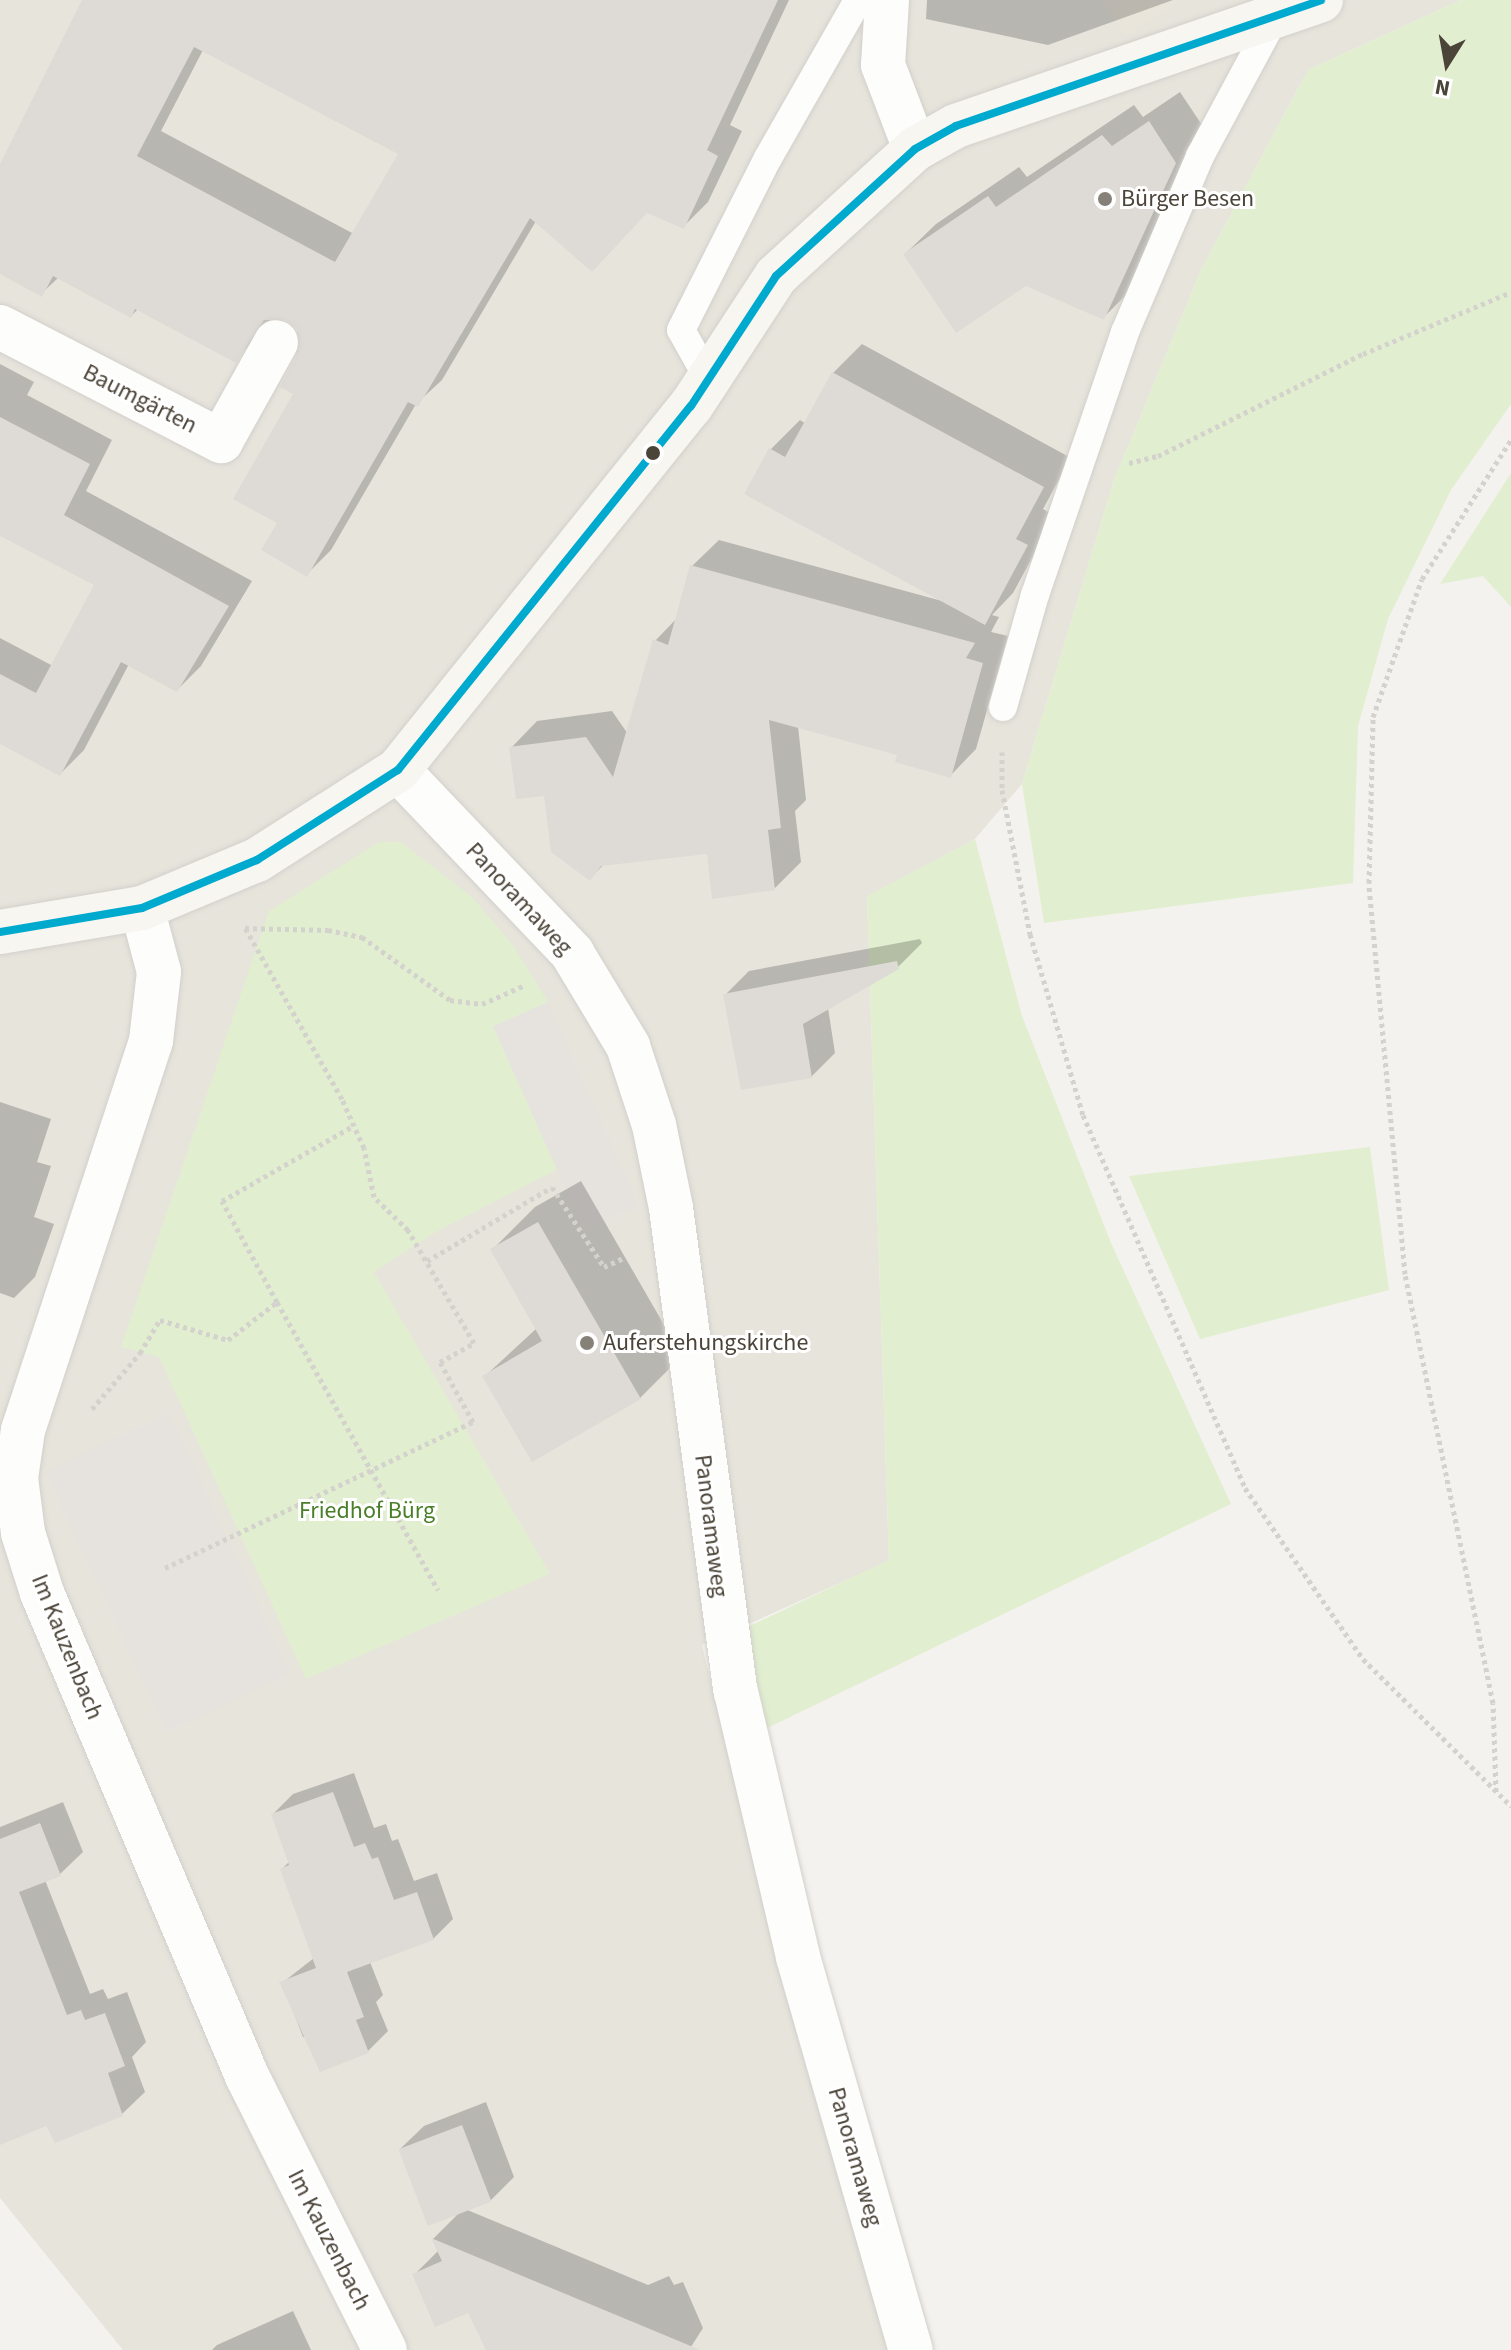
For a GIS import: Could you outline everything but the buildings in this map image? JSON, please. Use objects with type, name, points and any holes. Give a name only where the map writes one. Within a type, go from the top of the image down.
[{"type":"street","points":[[887,0],[883,65],[915,149]]},
{"type":"street","points":[[0,932],[142,908],[257,860],[398,770],[709,380],[776,276],[915,149],[956,126],[1321,0]]},
{"type":"street","name":"Baumgärten","points":[[0,327],[221,441],[276,342]]},
{"type":"street","name":"Panoramaweg","points":[[398,770],[572,953],[628,1046],[654,1125],[671,1208],[736,1692],[798,1957],[911,2350]]},
{"type":"street","name":"Im Kauzenbach","points":[[142,908],[159,972],[151,1041],[8,1477],[42,1593],[247,2076],[385,2350]]},
{"type":"lane","points":[[709,380],[681,330],[768,158],[858,0]]},
{"type":"lane","points":[[1003,707],[1074,478],[1125,332],[1194,170],[1276,15]]},
{"type":"path","points":[[1074,478],[1158,456],[1363,354],[1511,292]]},
{"type":"path","points":[[1496,1792],[1493,1703],[1405,1274],[1369,883],[1373,717],[1422,579],[1511,440]]},
{"type":"path","points":[[1003,707],[1002,790],[1030,934],[1083,1115],[1176,1339],[1245,1488],[1363,1659],[1511,1806]]},
{"type":"path","points":[[245,928],[328,930],[362,937],[450,1000],[482,1004],[509,996],[572,953]]},
{"type":"path","points":[[165,1568],[473,1422],[440,1362],[474,1343],[408,1230],[374,1197],[353,1126],[254,942]]},
{"type":"path","points":[[353,1126],[222,1201],[438,1590]]},
{"type":"path","points":[[427,1261],[552,1187],[604,1267]]},
{"type":"path","points":[[87,1414],[140,1353],[160,1320],[228,1340],[277,1302]]},
{"type":"shaded area","points":[[0,0],[1461,0],[1308,70],[1201,270],[1114,480],[1022,784],[975,839],[867,897],[889,1561],[702,1645],[759,1885],[893,2350],[123,2350],[0,2198]]},
{"type":"shaded area","points":[[1102,0],[1180,0],[1126,35]]},
{"type":"shaded area","points":[[548,1002],[639,1206],[584,1230],[493,1026]]},
{"type":"shaded area","points":[[169,1413],[291,1674],[167,1732],[45,1471]]},
{"type":"green space","points":[[1461,0],[1511,0],[1511,404],[1451,490],[1388,619],[1358,726],[1353,883],[1044,923],[1022,784],[1114,480],[1201,270],[1308,70]]},
{"type":"green space","points":[[1511,473],[1511,607],[1483,576],[1440,584]]},
{"type":"green space","points":[[975,839],[1022,1016],[1111,1243],[1231,1504],[755,1734],[737,1632],[889,1560],[867,896]]},
{"type":"green space","name":"Friedhof Bürg","points":[[379,842],[401,842],[472,897],[513,945],[548,1002],[497,1035],[558,1169],[436,1232],[374,1272],[550,1574],[306,1679],[159,1357],[121,1347],[269,911]]},
{"type":"green space","points":[[1370,1147],[1389,1290],[1200,1339],[1129,1176]]},
{"type":"transit line","points":[[0,932],[142,908],[257,860],[398,770],[691,406],[776,276],[915,149],[956,126],[1321,0]]},
{"type":"place","name":"Bürger Besen","points":[[1105,199]]},
{"type":"place","name":"Auferstehungskirche","points":[[587,1343]]}]
